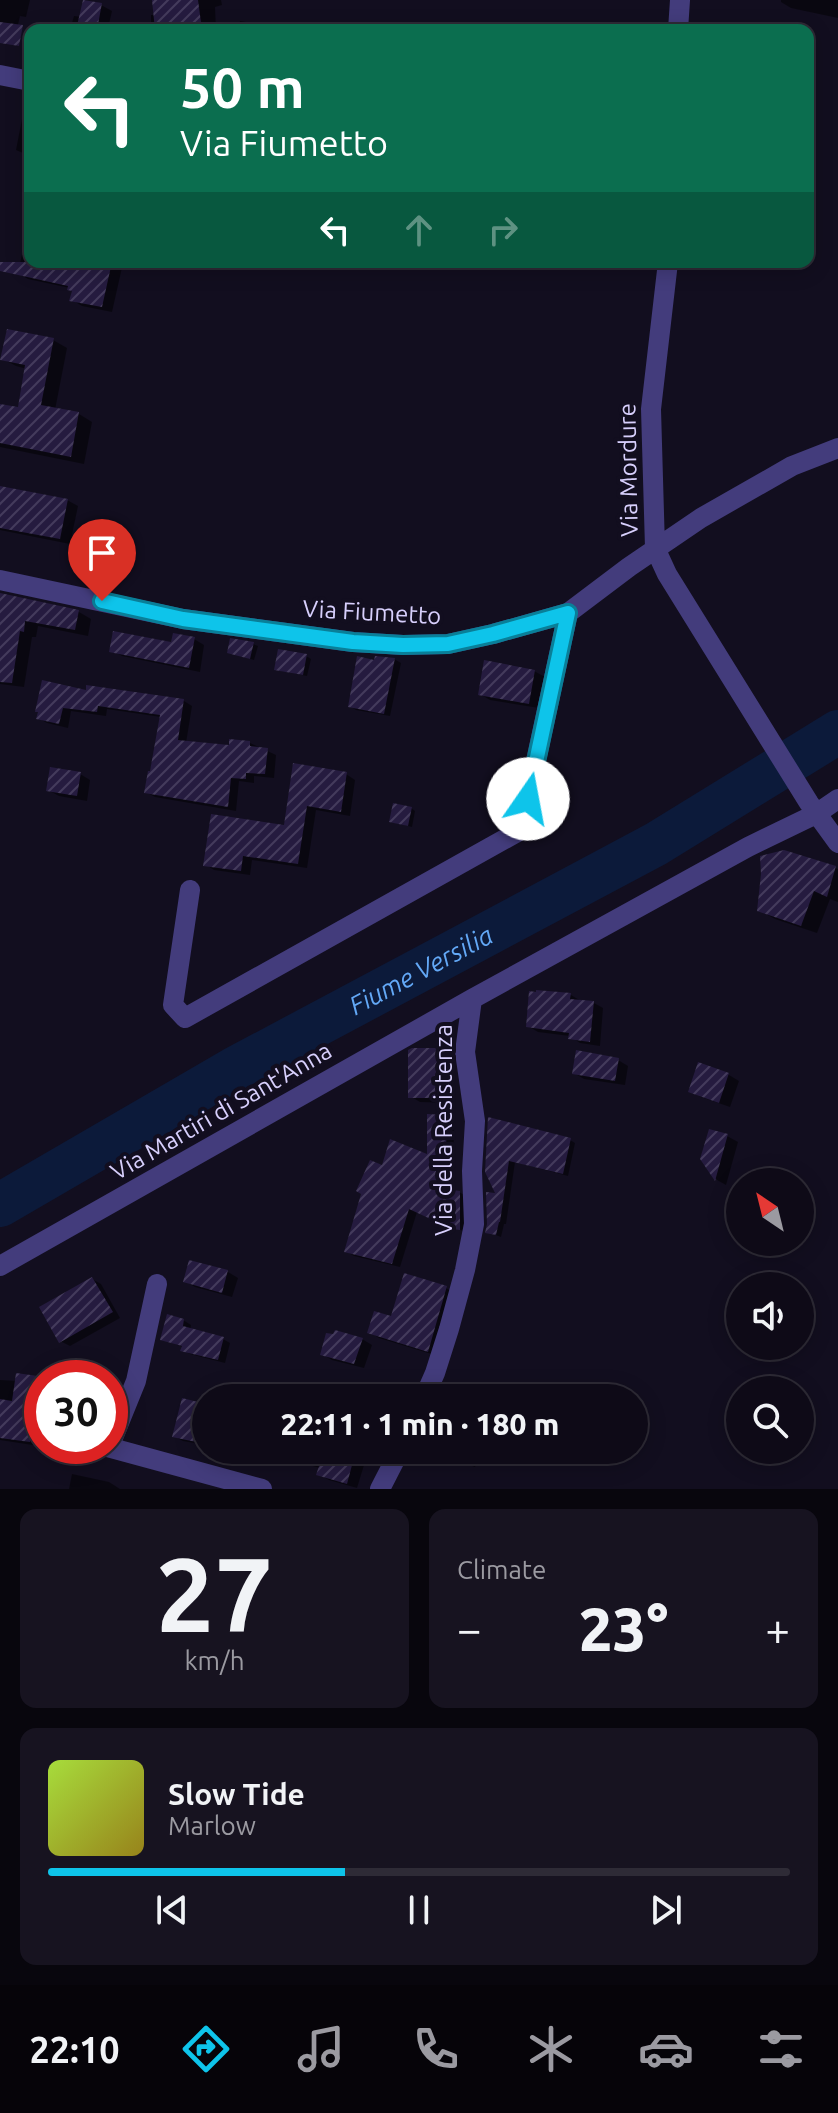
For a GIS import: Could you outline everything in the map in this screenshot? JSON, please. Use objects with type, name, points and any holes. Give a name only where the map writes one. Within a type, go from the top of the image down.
[{"type":"street","points":[[678,24],[680,0]]},
{"type":"street","points":[[0,75],[24,80]]},
{"type":"street","name":"Via Mordure","points":[[667,268],[651,409],[655,548],[667,574],[812,808]]},
{"type":"street","name":"Via Fiumetto","points":[[0,580],[183,619],[366,643],[448,644],[568,613],[701,518],[792,466],[838,448]]},
{"type":"street","points":[[190,890],[173,1005],[185,1018],[521,830],[568,613]]},
{"type":"street","name":"Via Martiri di Sant'Anna","points":[[0,1266],[748,847],[812,808],[838,799]]},
{"type":"street","points":[[812,808],[838,843]]},
{"type":"street","name":"Via della Resistenza","points":[[430,1384],[449,1329],[474,1224],[472,1171],[475,1121],[465,1052],[472,999]]},
{"type":"street","points":[[128,1400],[136,1381],[157,1284]]},
{"type":"street","points":[[128,1452],[262,1489]]},
{"type":"street","points":[[380,1489],[393,1464]]},
{"type":"building","points":[[83,0],[102,3],[98,24],[77,24]]},
{"type":"building","points":[[152,0],[198,0],[201,24],[154,24]]},
{"type":"building","points":[[0,22],[23,25],[19,46],[0,43]]},
{"type":"building","points":[[0,262],[24,262],[24,268],[111,268],[102,307],[69,301],[72,291],[67,290],[68,286],[0,271]]},
{"type":"building","points":[[7,329],[54,338],[41,405],[79,412],[71,457],[0,443],[0,404],[18,407],[25,365],[0,360]]},
{"type":"building","points":[[0,486],[68,499],[60,539],[0,528]]},
{"type":"building","points":[[0,593],[79,610],[75,630],[25,621],[24,632],[20,631],[12,683],[0,682]]},
{"type":"building","points":[[113,631],[171,642],[173,633],[195,637],[189,668],[109,652]]},
{"type":"building","points":[[230,638],[254,642],[250,659],[227,653]]},
{"type":"building","points":[[278,649],[307,654],[303,675],[274,670]]},
{"type":"building","points":[[357,656],[374,660],[375,656],[395,658],[384,714],[348,707]]},
{"type":"building","points":[[484,660],[535,670],[529,704],[478,695]]},
{"type":"building","points":[[42,680],[86,690],[86,685],[184,699],[178,740],[229,745],[229,739],[250,741],[250,746],[268,748],[265,774],[246,773],[246,779],[231,778],[228,807],[144,793],[160,715],[98,706],[97,712],[63,708],[59,724],[36,719]]},
{"type":"building","points":[[293,763],[347,772],[341,812],[307,806],[298,864],[243,856],[241,871],[203,866],[211,814],[284,825]]},
{"type":"building","points":[[50,767],[81,772],[77,796],[46,791]]},
{"type":"building","points":[[393,803],[412,807],[408,826],[389,822]]},
{"type":"building","points":[[784,850],[836,866],[827,897],[814,891],[801,926],[757,911],[760,856]]},
{"type":"building","points":[[529,991],[571,993],[570,999],[594,1001],[590,1042],[568,1039],[569,1033],[526,1027]]},
{"type":"building","points":[[444,1048],[444,1098],[408,1098],[408,1050]]},
{"type":"building","points":[[576,1050],[619,1058],[615,1081],[572,1074]]},
{"type":"building","points":[[698,1062],[729,1073],[719,1103],[688,1092]]},
{"type":"building","points":[[427,1114],[447,1115],[445,1189],[460,1191],[460,1230],[409,1209],[392,1264],[344,1252],[361,1194],[356,1191],[370,1160],[382,1165],[390,1139],[427,1154]]},
{"type":"building","points":[[488,1117],[571,1138],[563,1174],[509,1161],[496,1235],[485,1233],[486,1192],[495,1193],[485,1172]]},
{"type":"building","points":[[709,1129],[728,1134],[715,1181],[700,1159]]},
{"type":"building","points":[[189,1260],[228,1270],[222,1293],[183,1282]]},
{"type":"building","points":[[404,1273],[447,1286],[428,1352],[367,1333],[374,1311],[391,1316]]},
{"type":"building","points":[[92,1277],[113,1312],[59,1343],[39,1307]]},
{"type":"building","points":[[167,1314],[184,1319],[183,1326],[224,1337],[218,1360],[180,1351],[182,1346],[160,1340]]},
{"type":"building","points":[[335,1330],[363,1338],[354,1364],[320,1355],[326,1333],[333,1334]]},
{"type":"building","points":[[16,1373],[24,1374],[24,1441],[0,1438],[0,1399],[12,1401]]},
{"type":"building","points":[[182,1398],[192,1400],[192,1441],[172,1437]]},
{"type":"building","points":[[312,1464],[352,1464],[347,1484],[316,1475],[319,1466]]},
{"type":"waterway","name":"Fiume Versilia","points":[[0,1205],[234,1069],[656,844],[838,732]]},
{"type":"route","points":[[102,601],[183,619],[353,642],[403,645],[448,644],[568,613],[528,799]]}]
